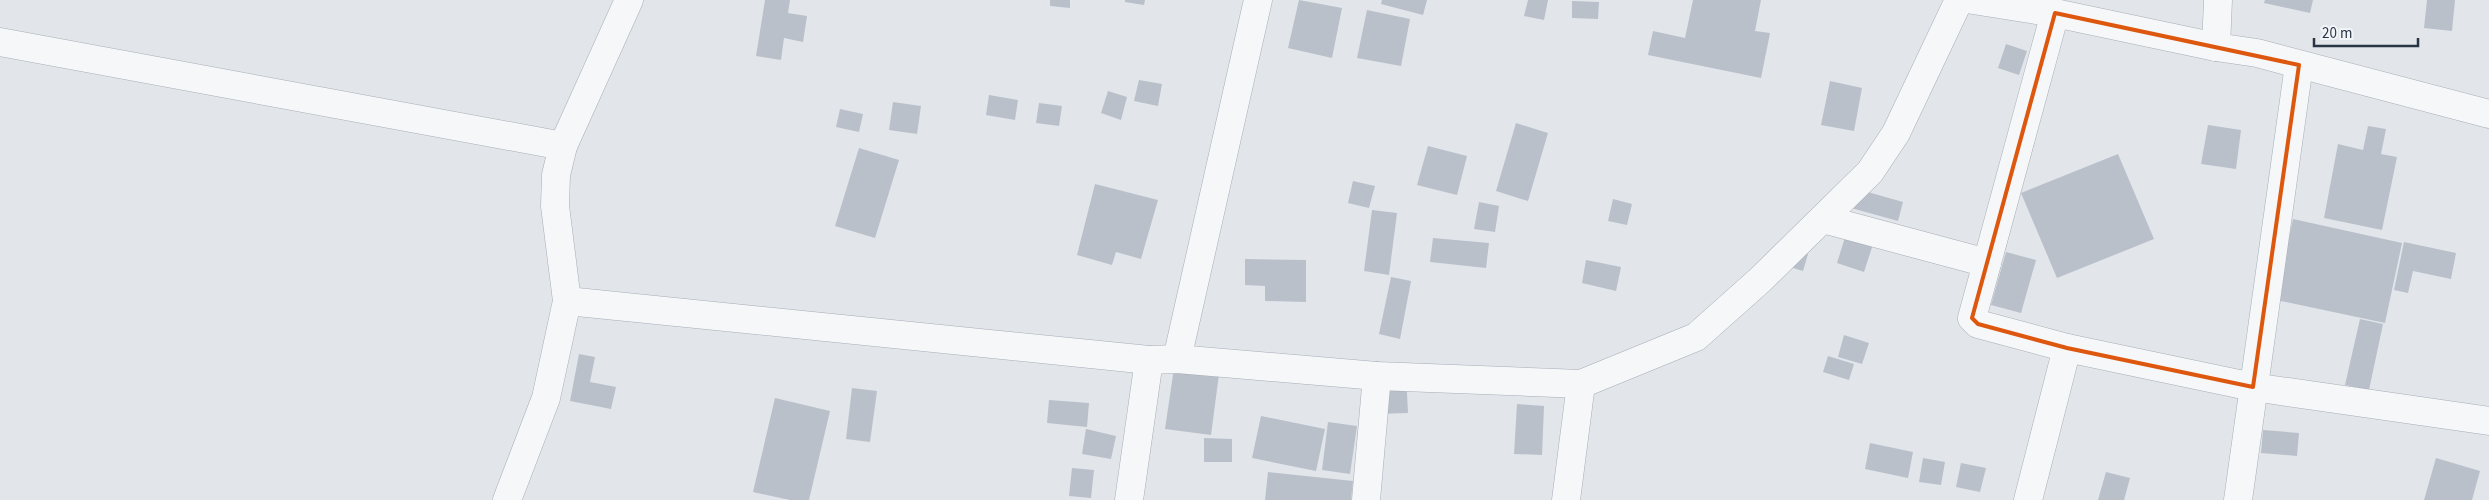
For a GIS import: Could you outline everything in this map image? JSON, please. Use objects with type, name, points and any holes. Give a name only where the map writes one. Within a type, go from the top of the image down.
[{"type":"street","points":[[507,500],[546,398],[567,301],[555,206],[556,175],[563,146],[629,0]]},
{"type":"street","points":[[1177,359],[1258,0]]},
{"type":"street","points":[[567,301],[1149,360],[1177,359],[1376,376],[1581,384],[1696,338],[1760,280],[1870,172],[1896,133],[1958,0]]},
{"type":"street","points":[[1973,0],[2055,13],[2216,47],[2256,53],[2489,114]]},
{"type":"street","points":[[2216,47],[2218,0]]},
{"type":"street","points":[[2055,13],[1972,318],[1978,324],[2067,348],[2253,387],[2489,421]]},
{"type":"street","points":[[0,42],[563,146]]},
{"type":"street","points":[[2238,500],[2299,65]]},
{"type":"street","points":[[1823,219],[1987,263]]},
{"type":"street","points":[[2028,500],[2067,348]]},
{"type":"street","points":[[1129,500],[1149,360]]},
{"type":"street","points":[[1366,500],[1376,376]]},
{"type":"street","points":[[1566,500],[1581,384]]},
{"type":"highlighted area","points":[[2055,13],[2299,65],[2253,387],[2067,348],[1978,324],[1972,318]]},
{"type":"building","points":[[765,0],[790,0],[788,13],[807,16],[803,42],[784,38],[781,60],[756,56]]},
{"type":"building","points":[[1050,0],[1070,0],[1070,8],[1050,6]]},
{"type":"building","points":[[1125,0],[1145,0],[1144,5],[1125,2]]},
{"type":"building","points":[[1299,0],[1342,8],[1332,58],[1288,48]]},
{"type":"building","points":[[1382,0],[1427,0],[1423,15],[1381,4]]},
{"type":"building","points":[[1528,0],[1548,0],[1544,20],[1524,16]]},
{"type":"building","points":[[1693,0],[1761,0],[1755,31],[1770,33],[1761,78],[1648,55],[1653,31],[1685,38]]},
{"type":"building","points":[[2265,0],[2313,0],[2310,13],[2264,3]]},
{"type":"building","points":[[2427,0],[2455,0],[2452,31],[2424,28]]},
{"type":"building","points":[[1572,1],[1599,2],[1598,19],[1572,18]]},
{"type":"building","points":[[1367,10],[1410,19],[1401,66],[1357,58]]},
{"type":"building","points":[[2006,44],[2027,51],[2019,75],[1998,68]]},
{"type":"building","points":[[1139,80],[1162,84],[1158,106],[1134,101]]},
{"type":"building","points":[[1830,81],[1862,88],[1854,131],[1821,125]]},
{"type":"building","points":[[1108,91],[1127,97],[1121,120],[1101,113]]},
{"type":"building","points":[[989,95],[1018,100],[1015,120],[986,115]]},
{"type":"building","points":[[893,102],[921,106],[917,134],[889,130]]},
{"type":"building","points":[[1039,103],[1062,106],[1059,126],[1036,123]]},
{"type":"building","points":[[840,109],[863,114],[859,132],[836,127]]},
{"type":"building","points":[[1516,123],[1548,133],[1528,201],[1496,191]]},
{"type":"building","points":[[2208,125],[2241,130],[2236,169],[2201,164]]},
{"type":"building","points":[[2368,126],[2386,129],[2381,154],[2397,157],[2382,230],[2324,218],[2338,144],[2363,150]]},
{"type":"building","points":[[1428,146],[1467,156],[1457,195],[1417,185]]},
{"type":"building","points":[[859,148],[899,160],[875,238],[835,226]]},
{"type":"building","points":[[2118,154],[2154,239],[2057,278],[2021,193]]},
{"type":"building","points":[[1353,181],[1375,186],[1369,208],[1348,203]]},
{"type":"building","points":[[1095,184],[1158,200],[1141,259],[1116,252],[1112,265],[1077,255]]},
{"type":"building","points":[[1850,187],[1903,202],[1898,221],[1844,206]]},
{"type":"building","points":[[1613,199],[1632,204],[1627,225],[1608,221]]},
{"type":"building","points":[[1479,202],[1499,206],[1495,232],[1474,229]]},
{"type":"building","points":[[1372,210],[1397,213],[1389,275],[1364,271]]},
{"type":"building","points":[[2293,219],[2402,243],[2385,323],[2276,300]]},
{"type":"building","points":[[1847,231],[1874,241],[1864,272],[1837,263]]},
{"type":"building","points":[[1433,238],[1489,243],[1486,268],[1430,262]]},
{"type":"building","points":[[2404,242],[2456,253],[2451,279],[2413,271],[2408,293],[2394,290]]},
{"type":"building","points":[[1785,247],[1808,254],[1803,271],[1780,264]]},
{"type":"building","points":[[2006,252],[2036,260],[2021,313],[1991,305]]},
{"type":"building","points":[[1245,259],[1306,260],[1306,302],[1265,301],[1265,286],[1245,285]]},
{"type":"building","points":[[1586,260],[1621,267],[1616,291],[1582,283]]},
{"type":"building","points":[[1391,277],[1411,281],[1400,339],[1379,334]]},
{"type":"building","points":[[2360,319],[2383,324],[2369,390],[2345,385]]},
{"type":"building","points":[[1844,335],[1869,343],[1862,364],[1838,357]]},
{"type":"building","points":[[579,354],[595,357],[590,382],[616,387],[611,409],[570,401]]},
{"type":"building","points":[[1828,356],[1854,364],[1849,380],[1823,372]]},
{"type":"building","points":[[1174,368],[1219,374],[1211,435],[1165,429]]},
{"type":"building","points":[[1406,374],[1408,413],[1377,414],[1374,375]]},
{"type":"building","points":[[852,388],[877,391],[870,442],[846,439]]},
{"type":"building","points":[[775,398],[830,411],[809,500],[790,500],[753,492]]},
{"type":"building","points":[[1049,400],[1089,403],[1087,427],[1047,423]]},
{"type":"building","points":[[1517,404],[1544,406],[1542,455],[1514,454]]},
{"type":"building","points":[[1261,416],[1325,429],[1316,471],[1252,458]]},
{"type":"building","points":[[1328,422],[1357,426],[1350,474],[1322,470]]},
{"type":"building","points":[[1086,429],[1116,436],[1111,459],[1082,454]]},
{"type":"building","points":[[2263,430],[2299,433],[2297,456],[2261,453]]},
{"type":"building","points":[[1204,438],[1232,439],[1232,462],[1204,462]]},
{"type":"building","points":[[1870,443],[1913,452],[1908,478],[1865,469]]},
{"type":"building","points":[[1923,458],[1945,462],[1941,485],[1919,482]]},
{"type":"building","points":[[2436,458],[2480,471],[2472,500],[2424,500]]},
{"type":"building","points":[[1961,463],[1986,468],[1980,492],[1956,487]]},
{"type":"building","points":[[1072,468],[1094,470],[1091,498],[1069,496]]},
{"type":"building","points":[[1268,472],[1353,481],[1351,500],[1265,500]]},
{"type":"building","points":[[2106,472],[2130,478],[2124,500],[2098,500]]}]
